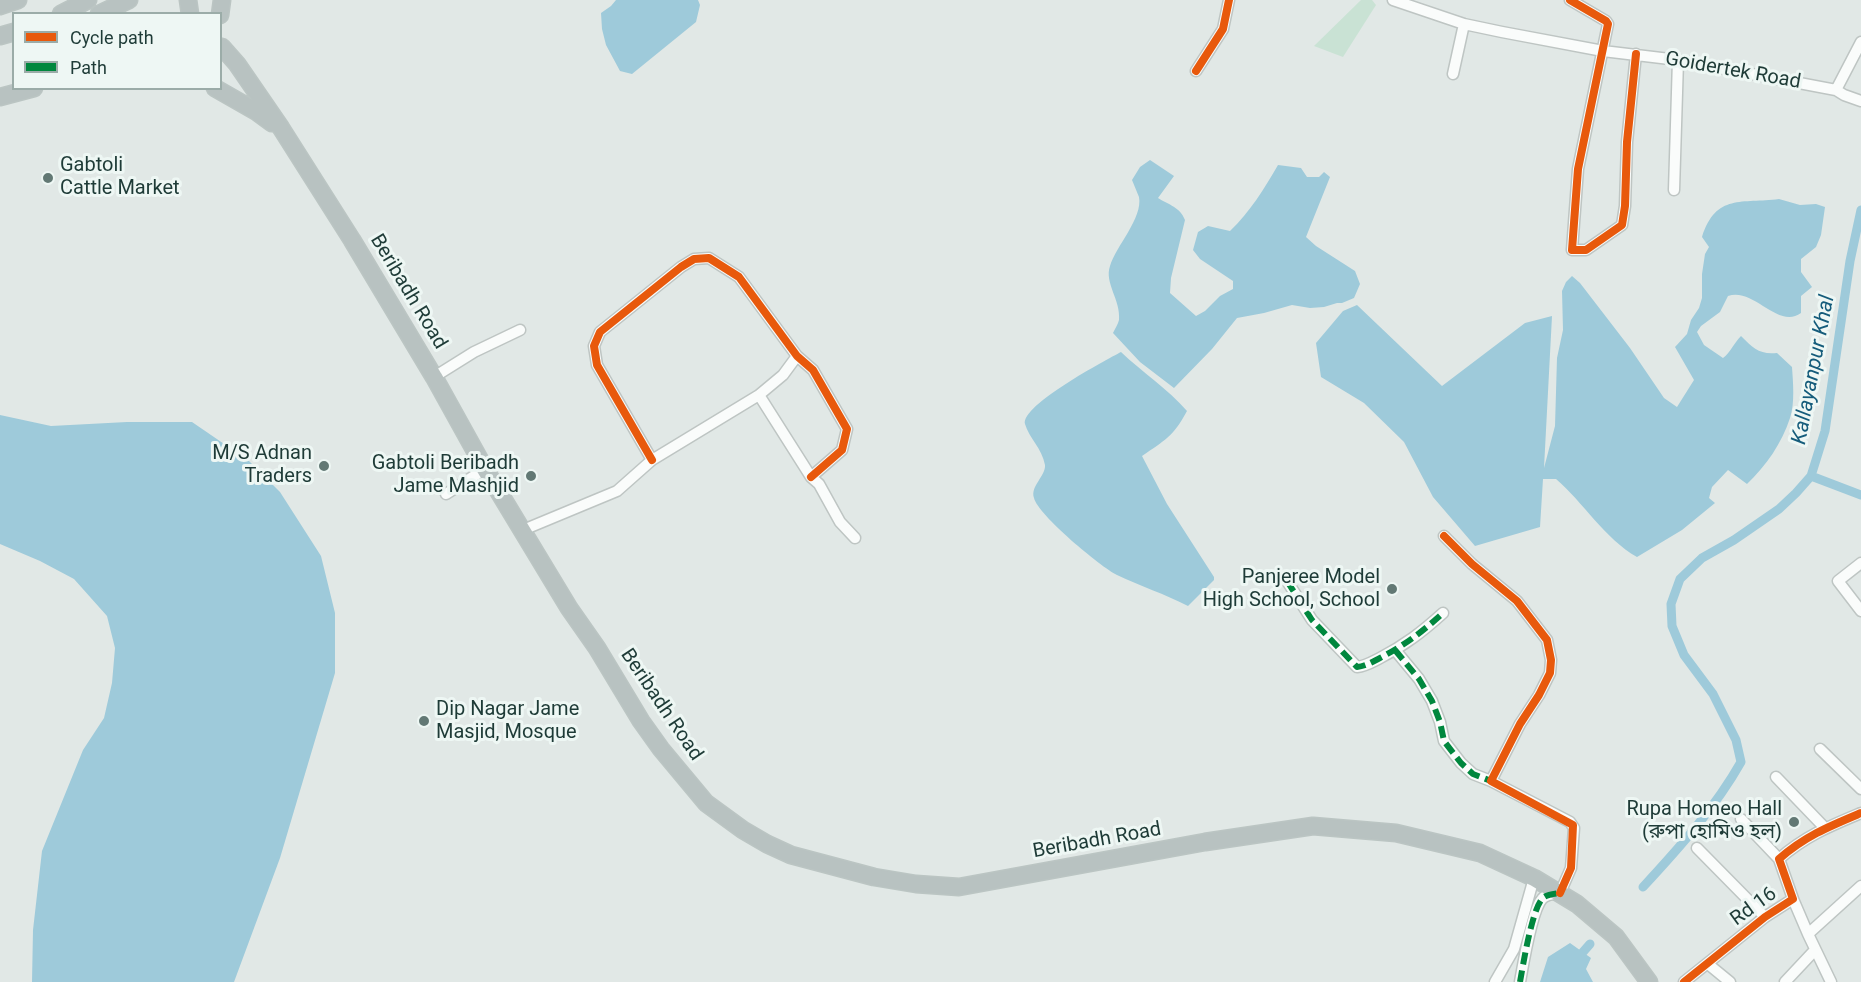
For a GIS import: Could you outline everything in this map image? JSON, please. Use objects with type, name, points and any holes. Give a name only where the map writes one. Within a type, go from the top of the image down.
[{"type":"highway","points":[[0,6],[18,0]]},
{"type":"highway","points":[[65,12],[88,0]]},
{"type":"highway","points":[[103,12],[129,0]]},
{"type":"highway","name":"Beribadh Road","points":[[222,50],[237,64],[352,240],[434,377],[485,469],[641,721],[706,803],[725,818],[767,844],[791,855],[874,877],[916,884],[959,887],[1205,842],[1313,826],[1408,835],[1480,853],[1560,893],[1577,904],[1616,937],[1649,982]]},
{"type":"highway","points":[[0,97],[26,90]]},
{"type":"highway","points":[[218,90],[257,112],[280,129]]},
{"type":"street","points":[[1196,71],[1223,29],[1229,0]]},
{"type":"street","name":"Goidertek Road","points":[[1393,0],[1464,24],[1603,51],[1678,60],[1836,90],[1861,101]]},
{"type":"street","points":[[1570,0],[1608,22],[1578,169],[1572,250],[1586,250],[1622,225],[1635,54]]},
{"type":"street","points":[[1453,74],[1464,24]]},
{"type":"street","points":[[1836,90],[1861,42]]},
{"type":"street","points":[[1674,190],[1678,60]]},
{"type":"street","points":[[652,460],[597,365],[594,346],[600,332],[681,267],[694,260],[709,258],[739,277],[797,356],[813,370],[847,429],[842,450],[811,477]]},
{"type":"street","points":[[434,377],[474,352],[520,330]]},
{"type":"street","points":[[522,530],[617,491],[652,460],[759,395],[783,375],[797,356]]},
{"type":"street","points":[[759,395],[811,477],[819,484],[840,522],[855,538]]},
{"type":"street","points":[[446,494],[485,469]]},
{"type":"street","points":[[1444,536],[1472,564],[1516,601],[1547,640],[1551,660],[1550,673],[1520,724],[1491,781]]},
{"type":"street","points":[[1861,563],[1838,581],[1861,610]]},
{"type":"street","points":[[1287,581],[1312,620],[1357,667],[1366,665],[1395,650],[1417,636],[1443,613]]},
{"type":"street","points":[[1395,650],[1419,679],[1432,701],[1444,741],[1461,763],[1473,774],[1491,781],[1573,825],[1570,868],[1560,893],[1546,895],[1541,899],[1530,935],[1520,982]]},
{"type":"street","points":[[1820,749],[1861,789]]},
{"type":"street","points":[[1776,777],[1826,828]]},
{"type":"street","name":"Rd 16","points":[[1684,982],[1765,917],[1793,899],[1779,859],[1796,844],[1861,813]]},
{"type":"street","points":[[1741,819],[1779,859]]},
{"type":"street","points":[[1697,848],[1765,917]]},
{"type":"street","points":[[1495,982],[1514,949],[1534,878]]},
{"type":"street","points":[[1808,934],[1861,886]]},
{"type":"street","points":[[1793,899],[1831,982]]},
{"type":"street","points":[[1785,982],[1815,950]]},
{"type":"street","points":[[1708,964],[1730,982]]},
{"type":"green space","points":[[1361,0],[1372,0],[1376,5],[1343,57],[1314,46]]},
{"type":"water","points":[[616,0],[698,0],[700,5],[696,22],[632,74],[620,71],[606,45],[602,29],[601,13]]},
{"type":"water","points":[[1150,160],[1174,176],[1158,198],[1177,209],[1185,220],[1171,278],[1170,293],[1196,316],[1205,311],[1220,296],[1233,289],[1233,281],[1200,259],[1193,250],[1198,232],[1208,226],[1230,231],[1250,208],[1278,165],[1301,168],[1307,177],[1319,177],[1324,172],[1330,177],[1306,237],[1355,271],[1360,284],[1354,298],[1324,307],[1310,308],[1292,305],[1237,318],[1212,349],[1174,388],[1140,362],[1113,333],[1119,320],[1119,313],[1109,279],[1110,266],[1137,214],[1139,197],[1132,180],[1140,167]]},
{"type":"water","points":[[1779,199],[1800,205],[1816,204],[1825,207],[1821,235],[1816,247],[1801,259],[1801,272],[1812,287],[1801,296],[1801,313],[1792,317],[1784,316],[1747,297],[1728,296],[1720,312],[1701,326],[1697,332],[1704,345],[1723,358],[1741,336],[1757,350],[1777,353],[1792,367],[1793,406],[1787,427],[1773,454],[1747,484],[1728,470],[1712,487],[1709,498],[1715,503],[1682,530],[1637,557],[1604,530],[1556,479],[1543,479],[1540,527],[1475,546],[1433,497],[1404,442],[1364,403],[1321,377],[1316,343],[1343,311],[1357,305],[1442,386],[1525,323],[1552,316],[1544,468],[1555,426],[1557,358],[1563,330],[1562,291],[1566,282],[1572,276],[1580,283],[1630,348],[1664,398],[1677,407],[1694,380],[1675,347],[1687,334],[1702,298],[1702,274],[1705,254],[1709,247],[1702,237],[1708,223],[1715,213],[1732,203]]},
{"type":"water","points":[[1121,352],[1172,395],[1187,411],[1168,437],[1142,456],[1167,504],[1214,577],[1214,580],[1188,606],[1109,570],[1058,528],[1038,506],[1034,498],[1034,489],[1045,465],[1025,424],[1027,416],[1036,406],[1066,384]]},
{"type":"water","points":[[0,415],[51,426],[127,422],[192,422],[249,461],[280,492],[321,556],[335,613],[335,673],[280,858],[234,982],[32,982],[33,930],[42,851],[83,750],[104,718],[112,683],[115,648],[107,616],[74,579],[0,544]]},
{"type":"water","points":[[1570,943],[1591,958],[1586,969],[1593,982],[1540,982],[1548,957]]},
{"type":"waterway","name":"Kallayanpur Khal","points":[[1643,887],[1708,811],[1741,762],[1736,740],[1713,694],[1684,655],[1672,626],[1671,604],[1680,579],[1702,558],[1734,540],[1779,509],[1811,476],[1825,431],[1850,261],[1861,210]]},
{"type":"waterway","points":[[1811,476],[1861,495]]},
{"type":"waterway","name":"Kallayanpur Khal","points":[[1583,952],[1590,944]]},
{"type":"marked path","points":[[1287,581],[1312,620],[1357,667],[1369,664],[1397,648],[1443,613]]},
{"type":"marked path","points":[[1395,650],[1419,679],[1432,701],[1444,741],[1473,774],[1491,781]]},
{"type":"marked path","points":[[1520,982],[1528,938],[1538,905],[1544,897],[1560,893],[1562,888]]},
{"type":"cycle path","points":[[1196,71],[1223,29],[1229,0]]},
{"type":"cycle path","points":[[1570,0],[1608,24],[1578,169],[1572,250],[1586,250],[1622,225],[1636,54]]},
{"type":"cycle path","points":[[652,460],[597,365],[594,346],[600,332],[681,267],[694,259],[709,258],[739,277],[797,356],[813,370],[847,429],[842,450],[811,477]]},
{"type":"cycle path","points":[[1444,536],[1472,564],[1517,601],[1547,640],[1551,660],[1550,673],[1520,724],[1491,781],[1573,825],[1571,868],[1560,893]]},
{"type":"cycle path","points":[[1684,982],[1765,917],[1793,899],[1779,859],[1808,838],[1861,813]]},
{"type":"place","name":"Gabtoli Cattle Market","points":[[48,178]]},
{"type":"place","name":"M/S Adnan Traders","points":[[324,466]]},
{"type":"place","name":"Gabtoli Beribadh Jame Mashjid","points":[[531,476]]},
{"type":"place","name":"Panjeree Model High School, School","points":[[1392,589]]},
{"type":"place","name":"Dip Nagar Jame Masjid, Mosque","points":[[424,721]]},
{"type":"place","name":"Rupa Homeo Hall (রুপা হোমিও হল)","points":[[1794,822]]}]
